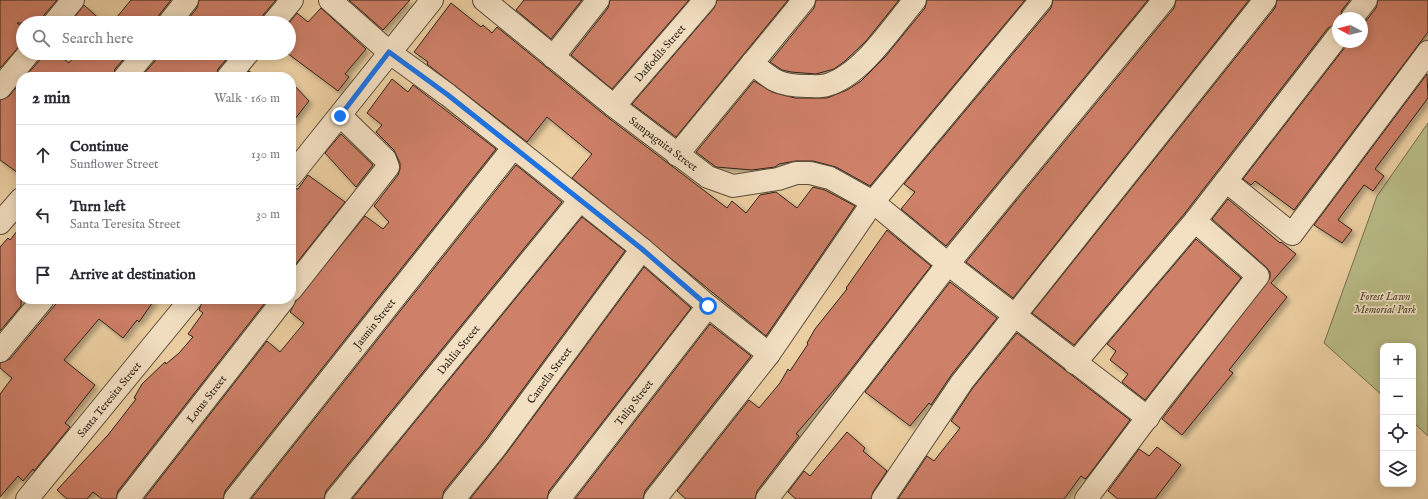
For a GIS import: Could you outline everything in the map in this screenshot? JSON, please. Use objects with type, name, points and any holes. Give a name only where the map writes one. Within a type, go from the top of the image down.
[{"type":"street","points":[[60,16],[73,0]]},
{"type":"street","points":[[174,16],[187,0]]},
{"type":"street","points":[[279,16],[292,0]]},
{"type":"street","points":[[330,0],[389,52],[448,95],[642,249],[708,306],[769,354]]},
{"type":"street","points":[[296,170],[432,0]]},
{"type":"street","name":"Sampaguita Street","points":[[484,0],[553,58],[677,155],[708,177],[733,186],[778,179],[796,173],[810,173],[830,178],[873,202],[948,264],[1148,418]]},
{"type":"street","points":[[553,58],[598,0]]},
{"type":"street","name":"Daffodils Street","points":[[614,106],[704,0]]},
{"type":"street","points":[[677,155],[804,0]]},
{"type":"street","points":[[752,63],[766,76],[786,86],[827,85],[845,76],[864,62],[915,0]]},
{"type":"street","points":[[655,499],[769,354],[873,202],[1041,0]]},
{"type":"street","points":[[767,499],[948,264],[1164,0]]},
{"type":"street","points":[[883,499],[962,382],[1013,315],[1265,0]]},
{"type":"street","points":[[1357,12],[1366,0]]},
{"type":"street","points":[[1075,363],[1195,221],[1332,44]]},
{"type":"street","points":[[1226,181],[1292,234],[1428,52]]},
{"type":"street","points":[[0,88],[23,60]]},
{"type":"street","points":[[129,72],[139,60]]},
{"type":"street","points":[[232,72],[242,60]]},
{"type":"street","points":[[296,284],[388,167],[385,159],[340,116]]},
{"type":"street","name":"Jasmin Street","points":[[235,499],[513,148]]},
{"type":"street","name":"Dahlia Street","points":[[336,499],[580,200]]},
{"type":"street","points":[[0,223],[16,204]]},
{"type":"street","points":[[1086,499],[1159,402],[1258,276],[1195,221]]},
{"type":"street","name":"Camella Street","points":[[454,499],[496,447],[642,249]]},
{"type":"street","points":[[0,351],[39,304]]},
{"type":"street","name":"Santa Teresita Street","points":[[27,499],[187,304]]},
{"type":"street","name":"Lotus Street","points":[[128,499],[280,304]]},
{"type":"street","name":"Tulip Street","points":[[559,499],[708,306]]},
{"type":"green space","name":"Forest Lawn Memorial Park","points":[[1428,123],[1428,436],[1416,425],[1416,343],[1380,343],[1380,393],[1324,343],[1377,196]]},
{"type":"building","points":[[0,0],[57,0],[44,16],[16,16],[16,50],[0,68]]},
{"type":"building","points":[[131,0],[171,0],[159,16],[118,16]]},
{"type":"building","points":[[199,0],[276,0],[263,16],[191,16],[197,8]]},
{"type":"building","points":[[349,0],[410,0],[383,30]]},
{"type":"building","points":[[524,0],[582,0],[551,39],[516,10]]},
{"type":"building","points":[[610,0],[689,0],[612,89],[571,55],[608,8]]},
{"type":"building","points":[[717,0],[788,0],[676,137],[632,104],[714,8]]},
{"type":"building","points":[[816,0],[899,0],[866,41],[845,61],[834,69],[816,74],[782,70],[770,62],[814,8]]},
{"type":"building","points":[[927,0],[1025,0],[870,186],[836,167],[813,161],[796,161],[779,164],[775,167],[752,170],[716,167],[696,152],[754,81],[772,92],[795,98],[827,98],[847,90],[861,81],[885,57],[925,8]]},
{"type":"building","points":[[1053,0],[1148,0],[946,246],[901,209],[915,192],[904,184],[1051,8]]},
{"type":"building","points":[[1176,0],[1249,0],[1013,298],[966,262],[1174,8]]},
{"type":"building","points":[[1277,0],[1350,0],[1342,12],[1332,12],[1332,26],[1328,28],[1185,213],[1074,345],[1032,313],[1275,8]]},
{"type":"building","points":[[1378,0],[1428,0],[1428,32],[1294,210],[1255,181],[1251,185],[1243,179],[1344,48],[1368,48],[1368,18],[1376,8]]},
{"type":"building","points":[[451,3],[481,27],[483,25],[492,33],[497,27],[606,116],[727,208],[732,201],[746,213],[760,195],[776,192],[797,208],[813,187],[825,190],[855,206],[766,336],[572,178],[592,154],[547,117],[527,142],[427,64],[428,62],[414,52]]},
{"type":"building","points":[[84,5],[96,16],[75,16]]},
{"type":"building","points":[[321,8],[366,49],[345,74],[349,77],[338,91],[296,60],[296,16],[295,16],[297,13],[308,22]]},
{"type":"building","points":[[65,60],[69,63],[71,60],[123,60],[114,72],[29,72],[39,61]]},
{"type":"building","points":[[226,60],[217,72],[145,72],[155,61]]},
{"type":"building","points":[[1427,74],[1428,98],[1375,169],[1384,176],[1373,191],[1364,185],[1338,220],[1352,230],[1342,243],[1314,225]]},
{"type":"building","points":[[392,79],[408,92],[413,85],[496,149],[225,491],[223,499],[144,499],[267,341],[280,352],[304,323],[290,312],[294,304],[296,304],[296,301],[365,216],[383,229],[389,222],[374,206],[398,175],[400,163],[394,150],[376,132],[382,125],[367,113]]},
{"type":"building","points":[[296,87],[309,101],[296,118]]},
{"type":"building","points":[[16,88],[16,171],[0,160],[0,100],[9,96]]},
{"type":"building","points":[[341,134],[373,165],[356,187],[325,153]]},
{"type":"building","points":[[516,165],[562,202],[326,491],[324,499],[251,499]]},
{"type":"building","points":[[308,175],[345,202],[296,264],[296,189],[298,189]]},
{"type":"building","points":[[1228,199],[1280,243],[1281,242],[1296,254],[1271,283],[1287,297],[1229,370],[1233,373],[1182,435],[1162,419],[1270,278],[1270,272],[1266,267],[1212,219]]},
{"type":"building","points":[[582,217],[625,251],[486,439],[444,491],[442,499],[352,499]]},
{"type":"building","points":[[887,230],[931,266],[845,377],[796,434],[799,436],[757,491],[755,499],[686,499],[677,491],[749,400],[759,408],[780,383],[788,369],[790,371],[808,344],[807,343],[815,329],[847,289],[846,288]]},
{"type":"building","points":[[16,232],[16,304],[21,304],[21,306],[0,331],[0,247],[8,238],[10,240]]},
{"type":"building","points":[[1196,239],[1241,278],[1145,400],[1122,382],[1128,374],[1110,360],[1116,351],[1107,344]]},
{"type":"building","points":[[644,267],[691,308],[549,491],[547,499],[470,499],[506,454]]},
{"type":"building","points":[[950,282],[997,318],[952,374],[931,405],[929,403],[910,426],[865,392]]},
{"type":"building","points":[[56,304],[152,304],[139,322],[137,320],[123,338],[99,319],[64,360],[95,385],[65,423],[70,427],[34,471],[33,469],[23,481],[18,476],[0,497],[0,394],[12,378],[0,368],[0,363],[10,359]]},
{"type":"building","points":[[201,304],[264,304],[118,491],[116,499],[102,499],[93,492],[87,499],[67,499],[57,490],[108,435],[136,399],[134,398],[142,384],[165,362],[166,364],[179,353],[193,337],[188,334],[203,313],[199,310]]},
{"type":"building","points":[[710,324],[751,356],[645,491],[643,499],[575,499]]},
{"type":"building","points":[[1017,333],[1130,420],[1088,476],[1085,479],[1081,476],[1064,499],[898,499],[927,456],[934,461],[960,428],[951,421],[972,389]]},
{"type":"building","points":[[847,432],[865,448],[863,451],[887,471],[873,492],[871,499],[796,499],[788,492],[804,471],[810,476]]},
{"type":"building","points":[[1157,447],[1181,465],[1155,499],[1118,499],[1108,491],[1139,449],[1149,456]]},
{"type":"route","points":[[340,116],[389,52],[448,95],[642,249],[708,306]]}]
